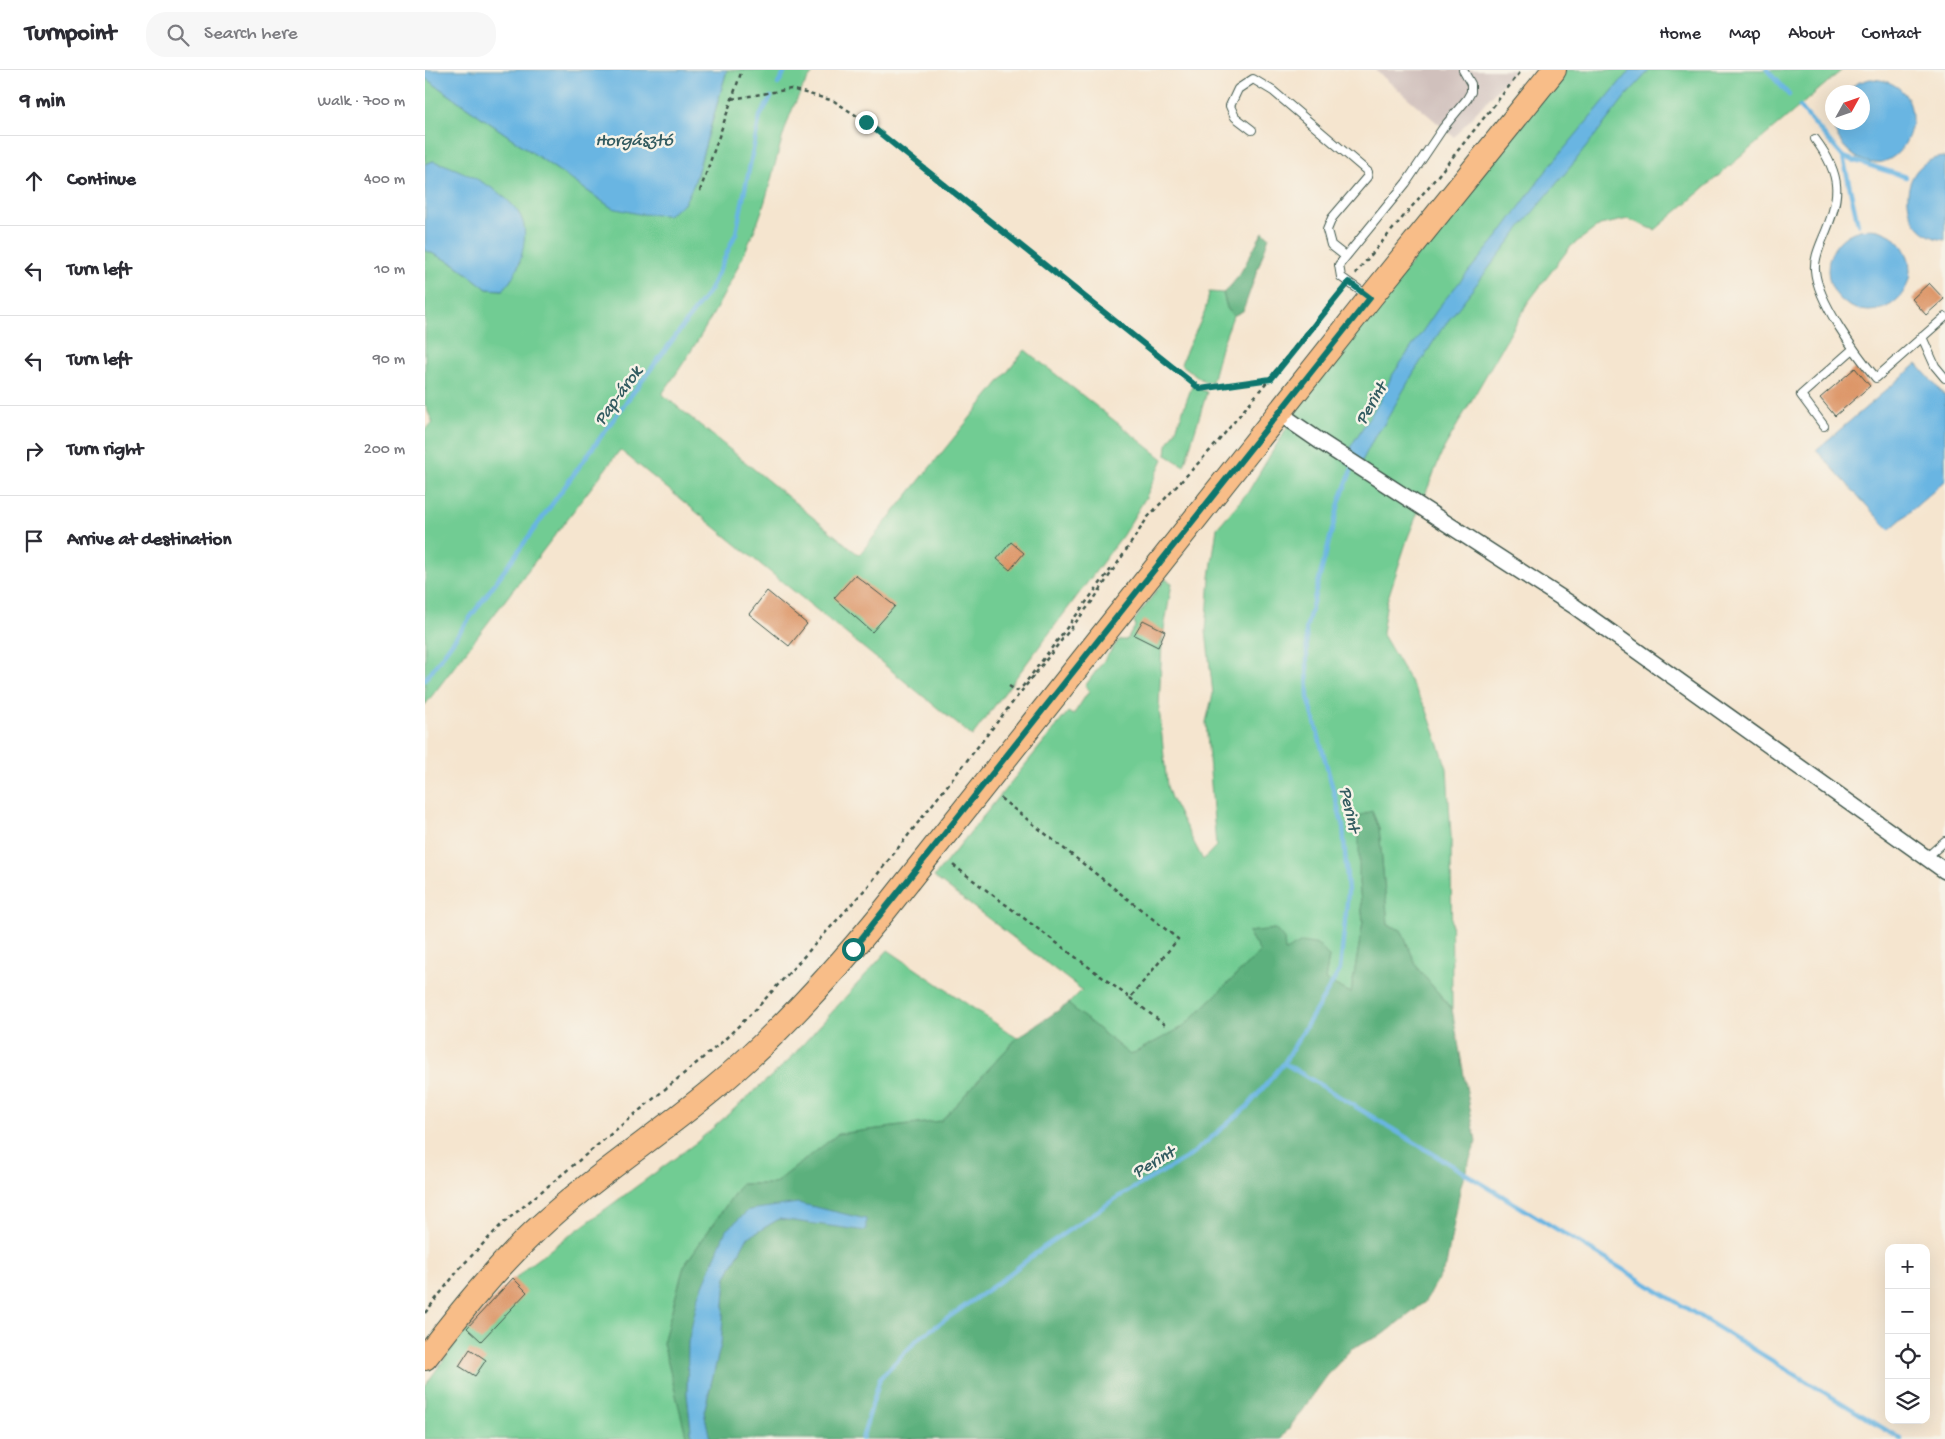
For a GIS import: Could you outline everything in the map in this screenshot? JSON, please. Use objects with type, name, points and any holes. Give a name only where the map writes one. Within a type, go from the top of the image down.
[{"type":"main road","points":[[425,1358],[491,1278],[535,1231],[573,1198],[731,1074],[777,1032],[837,967],[885,910],[1370,298],[1554,70]]},
{"type":"street","points":[[1279,413],[1574,606],[1945,871]]},
{"type":"lane","points":[[1370,298],[1341,277],[1339,266],[1345,256],[1406,183],[1443,128],[1467,99],[1471,84],[1463,70]]},
{"type":"lane","points":[[1252,130],[1235,118],[1230,106],[1238,89],[1253,79],[1273,91],[1368,172],[1367,177],[1332,218],[1327,230],[1331,245],[1345,256]]},
{"type":"lane","points":[[1815,140],[1831,162],[1837,185],[1834,213],[1816,255],[1815,274],[1820,290],[1853,349],[1876,378],[1945,317]]},
{"type":"lane","points":[[1922,337],[1935,366],[1945,378]]},
{"type":"lane","points":[[1824,426],[1801,395],[1853,349]]},
{"type":"lane","points":[[1926,858],[1945,841]]},
{"type":"path","points":[[700,191],[742,70]]},
{"type":"path","points":[[425,1313],[460,1268],[501,1225],[722,1042],[756,1009],[834,925],[891,859],[1094,598],[1153,511],[1209,452],[1271,379],[1436,178],[1521,70]]},
{"type":"path","points":[[732,99],[791,89],[834,101],[866,122],[1200,389],[1271,379]]},
{"type":"path","points":[[1009,686],[1017,691],[1023,686],[1111,568],[1114,568]]},
{"type":"path","points":[[998,796],[1178,939],[1130,998]]},
{"type":"path","points":[[953,865],[1165,1026]]},
{"type":"shaded area","points":[[1375,70],[1515,70],[1454,137]]},
{"type":"green space","points":[[727,70],[815,70],[803,88],[786,126],[769,189],[746,250],[725,293],[676,375],[662,394],[859,555],[1025,350],[1163,459],[1146,497],[1123,535],[972,736],[620,450],[425,705],[425,429],[433,423],[425,405],[425,250],[455,264],[487,289],[502,290],[512,279],[520,262],[434,161],[425,164],[425,78],[612,208],[694,184]]},
{"type":"green space","points":[[1565,70],[1842,70],[1655,230],[1628,219],[1600,225],[1570,247],[1529,301],[1444,448],[1408,537],[1387,601],[1382,633],[1426,708],[1447,768],[1451,836],[1452,1009],[1418,969],[1401,930],[1388,925],[1379,828],[1372,811],[1359,882],[1363,922],[1351,993],[1325,980],[1329,957],[1285,951],[1275,929],[1248,932],[1260,952],[1183,1027],[1130,1055],[1068,1004],[1082,990],[934,877],[1068,712],[1073,715],[1089,691],[1085,686],[1119,640],[1126,640],[1135,627],[1134,621],[1165,579],[1172,583],[1162,641],[1159,707],[1167,786],[1171,798],[1203,860],[1216,846],[1206,722],[1213,694],[1206,631],[1210,577],[1217,528],[1248,492],[1310,389]]},
{"type":"green space","points":[[1263,232],[1269,237],[1243,311],[1233,316],[1227,308],[1223,293],[1241,272]]},
{"type":"green space","points":[[1209,292],[1223,293],[1227,308],[1233,316],[1221,348],[1212,382],[1205,382],[1181,364],[1205,310]]},
{"type":"green space","points":[[1192,386],[1207,392],[1184,466],[1166,455],[1167,445],[1175,432]]},
{"type":"green space","points":[[1372,811],[1379,828],[1388,925],[1401,930],[1418,969],[1452,1009],[1476,1142],[1461,1185],[1446,1266],[1424,1303],[1384,1334],[1352,1348],[1327,1376],[1281,1439],[710,1439],[704,1412],[721,1344],[726,1277],[747,1238],[779,1219],[866,1230],[749,1210],[688,1342],[687,1394],[692,1439],[687,1439],[663,1343],[684,1266],[741,1184],[774,1184],[838,1134],[941,1121],[1017,1038],[1068,1004],[1130,1055],[1183,1027],[1260,952],[1248,932],[1275,929],[1284,939],[1285,951],[1302,942],[1319,945],[1329,957],[1325,980],[1351,993],[1363,922],[1359,882],[1359,816]]},
{"type":"green space","points":[[888,950],[1017,1038],[941,1121],[838,1134],[774,1184],[741,1184],[684,1266],[663,1343],[687,1439],[425,1439],[425,1386],[461,1335],[528,1266],[697,1142],[786,1063]]},
{"type":"water","name":"Horgásztó","points":[[425,70],[727,70],[694,184],[684,204],[668,215],[639,214],[612,208],[425,78]]},
{"type":"water","points":[[1630,70],[1650,70],[1625,97],[1441,330],[1383,426],[1378,430],[1357,471],[1345,462],[1351,446],[1383,396],[1391,377],[1442,303],[1499,235],[1549,167]]},
{"type":"water","points":[[1870,79],[1893,84],[1907,97],[1912,114],[1910,132],[1902,148],[1889,159],[1872,163],[1853,155],[1837,137],[1835,130],[1870,130],[1870,85],[1854,85]]},
{"type":"water","points":[[1945,157],[1945,240],[1929,235],[1917,226],[1910,213],[1908,198],[1910,183],[1917,170],[1929,161]]},
{"type":"water","points":[[433,161],[444,164],[485,184],[498,192],[518,212],[524,226],[523,249],[515,273],[503,290],[487,289],[455,264],[425,250],[425,164]]},
{"type":"water","points":[[1869,229],[1885,232],[1898,241],[1907,254],[1910,270],[1907,286],[1898,299],[1885,308],[1869,311],[1853,308],[1840,299],[1831,286],[1828,270],[1831,254],[1840,241],[1853,232]]},
{"type":"water","points":[[1917,364],[1945,396],[1945,481],[1889,530],[1816,450]]},
{"type":"water","points":[[798,1203],[866,1219],[866,1231],[779,1219],[747,1238],[726,1277],[721,1344],[704,1412],[710,1439],[692,1439],[687,1394],[688,1342],[698,1298],[726,1230],[749,1210]]},
{"type":"building","points":[[1929,283],[1944,299],[1926,315],[1912,299]]},
{"type":"building","points":[[1855,368],[1870,386],[1835,416],[1820,398]]},
{"type":"building","points":[[1011,542],[1024,553],[1010,570],[997,559]]},
{"type":"building","points":[[855,575],[895,606],[872,632],[834,598]]},
{"type":"building","points":[[767,591],[807,624],[789,646],[749,614]]},
{"type":"building","points":[[1143,620],[1165,631],[1158,647],[1134,635]]},
{"type":"building","points":[[513,1278],[527,1292],[481,1341],[467,1328]]},
{"type":"building","points":[[470,1349],[486,1360],[475,1376],[459,1366]]},
{"type":"waterway","name":"Pap-árok","points":[[778,84],[786,70]]},
{"type":"waterway","points":[[1767,70],[1789,95]]},
{"type":"waterway","name":"Pap-árok","points":[[425,680],[618,413],[710,290],[736,233],[760,116],[771,97]]},
{"type":"waterway","points":[[1800,107],[1843,157],[1858,224]]},
{"type":"waterway","points":[[1843,157],[1906,177]]},
{"type":"waterway","name":"Perint","points":[[862,1439],[880,1378],[919,1338],[999,1282],[1044,1247],[1118,1197],[1190,1156],[1248,1106],[1284,1063],[1340,970],[1348,892],[1343,826],[1308,697],[1306,629],[1340,500],[1353,466]]},
{"type":"waterway","points":[[1284,1063],[1901,1439]]},
{"type":"route","points":[[853,949],[1370,298],[1349,282],[1271,379],[1200,389],[866,122]]}]
